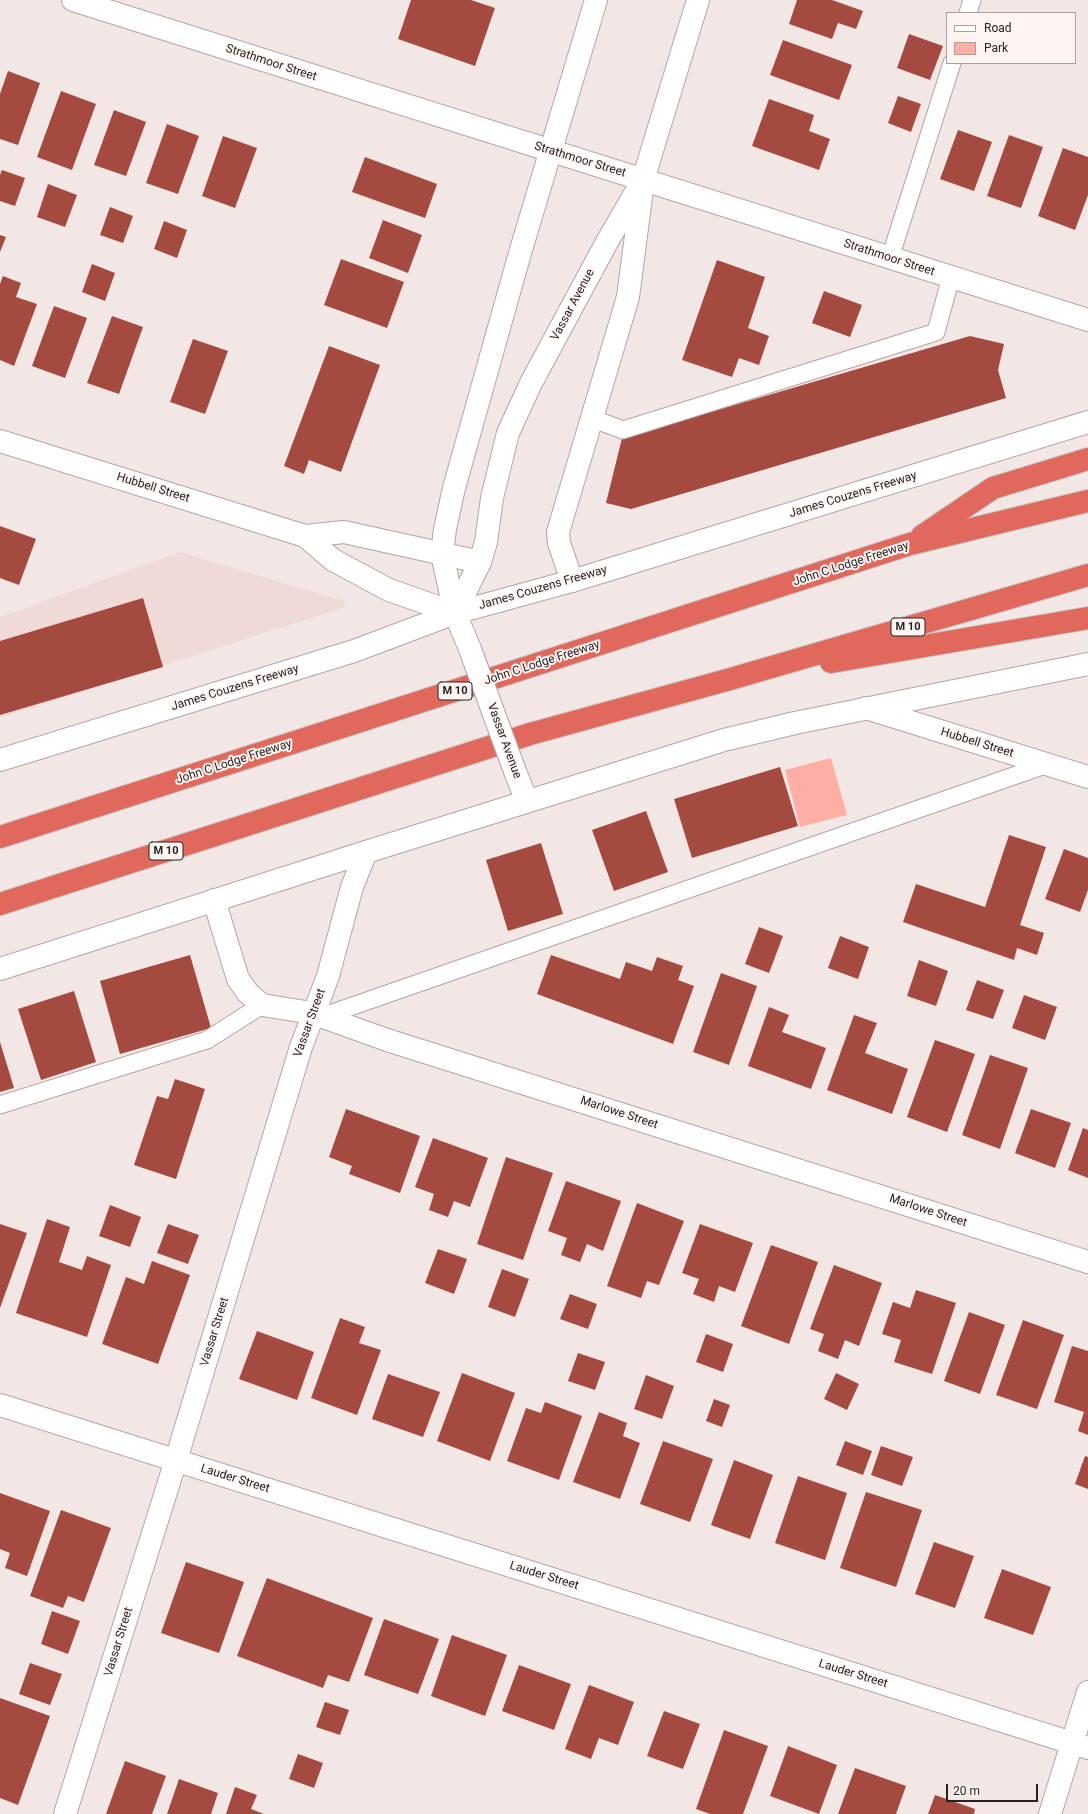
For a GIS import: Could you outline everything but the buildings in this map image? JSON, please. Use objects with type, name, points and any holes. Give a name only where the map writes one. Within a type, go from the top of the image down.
[{"type":"highway","points":[[910,544],[993,488],[1088,459]]},
{"type":"highway","name":"John C Lodge Freeway","points":[[0,837],[910,544],[1088,501]]},
{"type":"highway","name":"M 10","points":[[0,904],[530,734],[727,680],[1088,575]]},
{"type":"highway","points":[[727,680],[1088,618]]},
{"type":"street","name":"Strathmoor Street","points":[[73,0],[1088,320]]},
{"type":"street","name":"Vassar Avenue","points":[[527,802],[456,613],[442,554],[445,529],[454,488],[520,253],[596,0]]},
{"type":"street","name":"Vassar Avenue","points":[[456,613],[480,562],[486,542],[492,498],[508,433],[535,376],[608,240],[643,180],[698,0]]},
{"type":"street","points":[[572,581],[559,543],[558,532],[628,297],[643,180]]},
{"type":"street","name":"James Couzens Freeway","points":[[0,760],[354,651],[456,613],[572,581],[1088,422]]},
{"type":"street","name":"Hubbell Street","points":[[0,440],[305,536],[333,560],[389,590],[456,613]]},
{"type":"street","name":"Hubbell Street","points":[[305,536],[344,532],[480,562]]},
{"type":"street","points":[[0,969],[214,900],[724,740],[866,708],[1088,664]]},
{"type":"street","name":"Hubbell Street","points":[[866,708],[1088,777]]},
{"type":"street","name":"Vassar Street","points":[[65,1814],[176,1460],[299,1054],[317,1015],[352,887],[366,852]]},
{"type":"street","points":[[214,900],[238,979],[248,993],[262,1005]]},
{"type":"street","name":"Marlowe Street","points":[[262,1005],[317,1015],[387,1040],[1088,1262]]},
{"type":"street","name":"Lauder Street","points":[[0,1405],[1080,1745]]},
{"type":"street","points":[[1050,1814],[1080,1745],[1088,1692]]},
{"type":"lane","points":[[968,12],[972,0]]},
{"type":"lane","points":[[890,258],[952,64]]},
{"type":"lane","points":[[591,418],[623,430],[936,332],[951,277]]},
{"type":"lane","points":[[317,1015],[1048,764]]},
{"type":"lane","points":[[0,1105],[207,1040],[262,1005]]},
{"type":"shaded area","points":[[180,552],[344,601],[345,607],[0,718],[0,617]]},
{"type":"green space","points":[[831,758],[847,815],[800,827],[785,770]]}]
